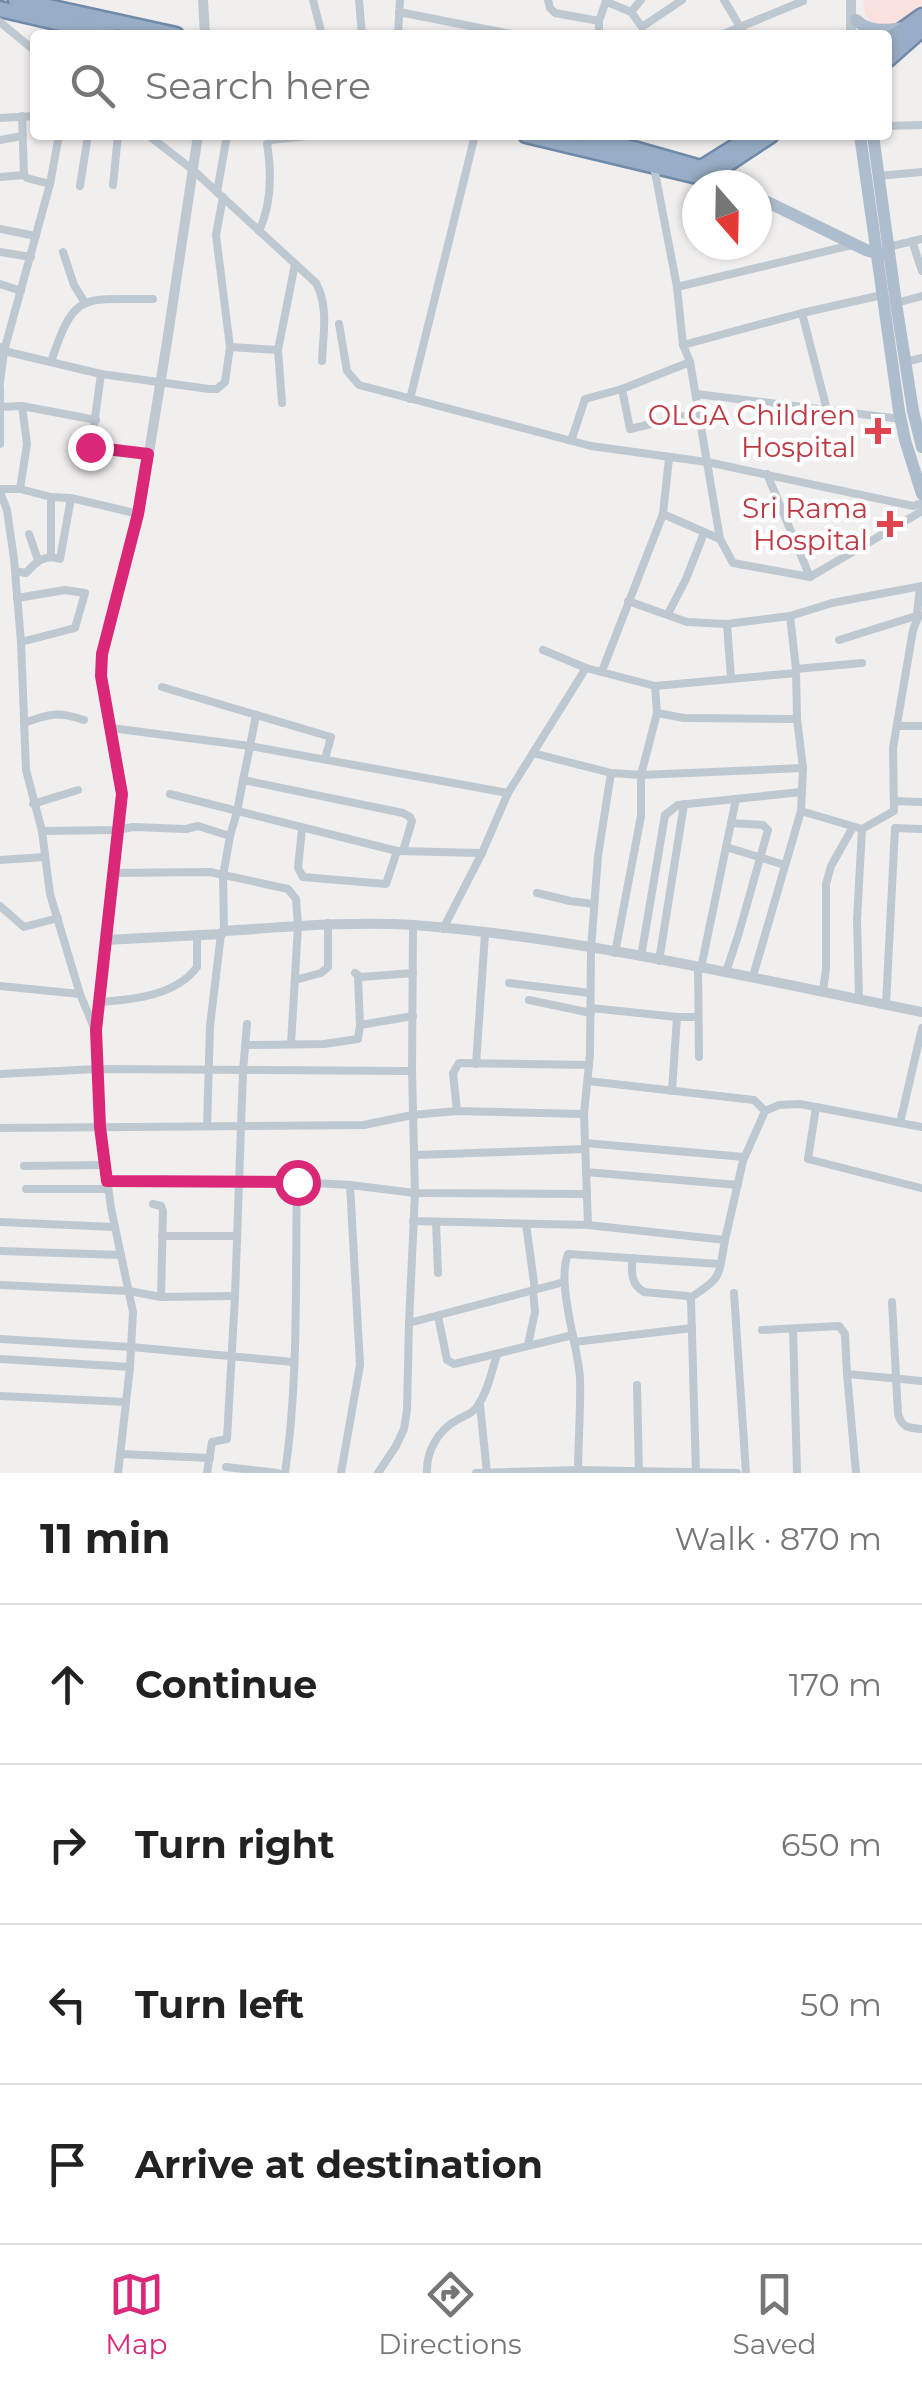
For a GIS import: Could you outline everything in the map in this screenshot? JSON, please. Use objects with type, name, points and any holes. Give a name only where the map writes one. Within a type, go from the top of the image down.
[{"type":"highway","points":[[16,0],[72,6],[158,30]]},
{"type":"highway","points":[[0,9],[76,30]]},
{"type":"highway","points":[[892,37],[922,16]]},
{"type":"highway","points":[[892,56],[922,29]]},
{"type":"highway","points":[[546,140],[682,170]]},
{"type":"highway","points":[[600,140],[695,170]]},
{"type":"highway","points":[[709,170],[762,140]]},
{"type":"highway","points":[[706,170],[729,142]]},
{"type":"main road","points":[[853,9],[862,26],[904,28]]},
{"type":"main road","points":[[861,140],[922,447]]},
{"type":"main road","points":[[874,140],[882,295],[901,419],[922,494]]},
{"type":"main road","points":[[772,196],[882,250]]},
{"type":"main road","points":[[772,204],[854,244],[882,250]]},
{"type":"street","points":[[203,0],[204,30]]},
{"type":"street","points":[[312,0],[321,30]]},
{"type":"street","points":[[359,0],[362,30]]},
{"type":"street","points":[[398,30],[400,0]]},
{"type":"street","points":[[548,0],[555,12],[599,20]]},
{"type":"street","points":[[632,12],[642,0]]},
{"type":"street","points":[[599,30],[606,1],[632,12],[644,26],[682,0]]},
{"type":"street","points":[[724,0],[742,30]]},
{"type":"street","points":[[745,30],[803,2]]},
{"type":"street","points":[[399,12],[491,30]]},
{"type":"street","points":[[0,22],[30,47]]},
{"type":"street","points":[[22,116],[24,174],[50,184]]},
{"type":"street","points":[[0,118],[30,116]]},
{"type":"street","points":[[892,126],[922,126]]},
{"type":"street","points":[[0,140],[22,136]]},
{"type":"street","points":[[0,444],[2,349],[31,257],[58,140]]},
{"type":"street","points":[[80,186],[87,140]]},
{"type":"street","points":[[112,185],[117,140]]},
{"type":"street","points":[[154,140],[220,194],[316,284],[323,299],[322,361]]},
{"type":"street","points":[[118,1473],[133,1312],[105,1165],[97,1069],[98,1002],[122,794],[101,676],[102,654],[138,514],[197,140]]},
{"type":"street","points":[[2,349],[101,374],[209,389],[222,386],[226,382],[230,347],[216,235],[226,140]]},
{"type":"street","points":[[259,231],[270,198],[267,144],[271,140]]},
{"type":"street","points":[[410,399],[474,140]]},
{"type":"street","points":[[653,166],[720,539],[733,563],[810,578],[922,511]]},
{"type":"street","points":[[878,176],[922,172]]},
{"type":"street","points":[[0,177],[24,174]]},
{"type":"street","points":[[0,229],[36,236]]},
{"type":"street","points":[[882,250],[917,240],[922,270]]},
{"type":"street","points":[[677,288],[854,244]]},
{"type":"street","points":[[0,252],[31,257]]},
{"type":"street","points":[[63,252],[84,302]]},
{"type":"street","points":[[282,403],[278,350],[295,264]]},
{"type":"street","points":[[0,284],[21,291]]},
{"type":"street","points":[[683,345],[802,312],[882,295]]},
{"type":"street","points":[[896,303],[922,296]]},
{"type":"street","points":[[51,362],[68,316],[84,302],[154,299]]},
{"type":"street","points":[[802,312],[826,410]]},
{"type":"street","points":[[0,317],[12,319]]},
{"type":"street","points":[[339,324],[347,371],[359,385],[571,441],[708,462],[913,506],[922,503]]},
{"type":"street","points":[[230,347],[278,350]]},
{"type":"street","points":[[905,362],[922,358]]},
{"type":"street","points":[[571,441],[585,399],[690,362]]},
{"type":"street","points":[[101,374],[90,447],[148,454]]},
{"type":"street","points":[[622,388],[630,429],[698,414]]},
{"type":"street","points":[[696,394],[901,419]]},
{"type":"street","points":[[1,407],[22,406],[96,420]]},
{"type":"street","points":[[20,489],[26,444],[22,406]]},
{"type":"street","points":[[602,671],[664,514],[669,458]]},
{"type":"street","points":[[767,474],[810,578]]},
{"type":"street","points":[[96,1030],[80,994],[50,894],[42,831],[26,770],[15,571],[0,490],[20,489],[138,514]]},
{"type":"street","points":[[51,556],[52,497]]},
{"type":"street","points":[[15,571],[26,572],[38,560],[51,556],[60,559],[71,498]]},
{"type":"street","points":[[664,514],[720,539]]},
{"type":"street","points":[[668,614],[704,533]]},
{"type":"street","points":[[0,534],[11,536]]},
{"type":"street","points":[[29,534],[38,560]]},
{"type":"street","points":[[628,601],[686,622],[727,624],[790,616],[832,603],[921,586],[894,748],[895,828],[886,1004]]},
{"type":"street","points":[[17,598],[65,590],[85,592],[75,628],[21,642]]},
{"type":"street","points":[[839,640],[919,615]]},
{"type":"street","points":[[752,976],[801,811],[804,768],[796,718],[790,616]]},
{"type":"street","points":[[727,624],[732,678]]},
{"type":"street","points":[[543,650],[586,668],[655,686],[862,663]]},
{"type":"street","points":[[443,929],[508,793],[586,668]]},
{"type":"street","points":[[615,953],[642,816],[641,775],[657,712],[655,686]]},
{"type":"street","points":[[162,687],[331,737],[325,760]]},
{"type":"street","points":[[657,712],[684,718],[796,718]]},
{"type":"street","points":[[24,724],[55,713],[84,720]]},
{"type":"street","points":[[207,1126],[210,1026],[223,932],[223,876],[256,715]]},
{"type":"street","points":[[898,726],[922,726]]},
{"type":"street","points":[[110,728],[250,746],[508,793]]},
{"type":"street","points":[[533,753],[611,773],[641,775],[804,768]]},
{"type":"street","points":[[588,1225],[584,1114],[592,1010],[591,949],[598,856],[611,773]]},
{"type":"street","points":[[243,780],[403,814],[412,821],[386,884],[303,877],[298,868],[302,829]]},
{"type":"street","points":[[33,804],[78,790]]},
{"type":"street","points":[[641,958],[664,815],[668,810],[684,804],[802,792]]},
{"type":"street","points":[[170,794],[400,851],[482,853]]},
{"type":"street","points":[[699,1057],[700,967],[736,799]]},
{"type":"street","points":[[823,991],[826,884],[831,866],[858,828],[894,806],[922,802]]},
{"type":"street","points":[[659,960],[684,804]]},
{"type":"street","points":[[801,811],[858,828]]},
{"type":"street","points":[[726,972],[767,827],[731,823]]},
{"type":"street","points":[[42,831],[198,826],[230,836]]},
{"type":"street","points":[[858,828],[860,998]]},
{"type":"street","points":[[895,828],[922,828]]},
{"type":"street","points":[[726,848],[785,865]]},
{"type":"street","points":[[0,860],[45,857]]},
{"type":"street","points":[[112,873],[210,872],[288,889],[296,899],[298,926],[291,1044]]},
{"type":"street","points":[[537,893],[594,904]]},
{"type":"street","points":[[0,906],[24,927],[58,918]]},
{"type":"street","points":[[104,940],[328,923],[413,925],[700,967],[922,1012]]},
{"type":"street","points":[[295,980],[321,973],[328,967],[328,923]]},
{"type":"street","points":[[378,1473],[404,1429],[407,1410],[416,1193],[412,1116],[413,925]]},
{"type":"street","points":[[476,1064],[485,934]]},
{"type":"street","points":[[98,1002],[145,998],[186,978],[196,967],[198,935]]},
{"type":"street","points":[[246,1045],[356,1040],[360,1036],[357,975],[413,973]]},
{"type":"street","points":[[509,983],[590,993]]},
{"type":"street","points":[[0,986],[80,994]]},
{"type":"street","points":[[529,1000],[592,1010],[698,1017]]},
{"type":"street","points":[[360,1025],[413,1016]]},
{"type":"street","points":[[672,1090],[677,1017]]},
{"type":"street","points":[[206,1473],[212,1442],[227,1440],[242,1071],[248,1024]]},
{"type":"street","points":[[900,1123],[922,1028]]},
{"type":"street","points":[[457,1112],[453,1076],[460,1064],[589,1065]]},
{"type":"street","points":[[0,1074],[97,1069],[412,1072]]},
{"type":"street","points":[[588,1081],[754,1100],[766,1112]]},
{"type":"street","points":[[690,1298],[715,1281],[744,1158],[766,1112],[778,1105],[800,1104],[922,1127]]},
{"type":"street","points":[[816,1106],[808,1159],[921,1188]]},
{"type":"street","points":[[0,1128],[364,1125],[457,1112],[584,1114]]},
{"type":"street","points":[[416,1156],[585,1146],[744,1158]]},
{"type":"street","points":[[24,1166],[105,1165]]},
{"type":"street","points":[[586,1172],[738,1185]]},
{"type":"street","points":[[26,1189],[238,1181],[350,1185],[416,1193],[586,1194]]},
{"type":"street","points":[[226,1467],[282,1473],[293,1362],[297,1182]]},
{"type":"street","points":[[341,1473],[360,1365],[350,1185]]},
{"type":"street","points":[[153,1204],[162,1208],[161,1297]]},
{"type":"street","points":[[413,1221],[588,1225],[725,1240]]},
{"type":"street","points":[[0,1222],[115,1227]]},
{"type":"street","points":[[436,1222],[438,1273]]},
{"type":"street","points":[[526,1224],[535,1312],[528,1345]]},
{"type":"street","points":[[162,1236],[236,1236]]},
{"type":"street","points":[[0,1251],[121,1256]]},
{"type":"street","points":[[578,1472],[580,1377],[564,1282],[565,1259],[571,1253],[720,1264]]},
{"type":"street","points":[[632,1258],[632,1279],[639,1289],[690,1298]]},
{"type":"street","points":[[409,1323],[564,1282]]},
{"type":"street","points":[[0,1285],[128,1291],[161,1297],[235,1296]]},
{"type":"street","points":[[734,1292],[746,1473]]},
{"type":"street","points":[[690,1298],[696,1472]]},
{"type":"street","points":[[892,1302],[900,1423],[922,1429]]},
{"type":"street","points":[[438,1316],[448,1362],[454,1364],[528,1345],[692,1328]]},
{"type":"street","points":[[793,1328],[797,1473]]},
{"type":"street","points":[[762,1330],[842,1328],[856,1473]]},
{"type":"street","points":[[0,1339],[293,1362]]},
{"type":"street","points":[[428,1473],[428,1457],[435,1442],[448,1426],[474,1412],[492,1380],[497,1355]]},
{"type":"street","points":[[0,1359],[130,1367]]},
{"type":"street","points":[[847,1374],[922,1380]]},
{"type":"street","points":[[638,1385],[639,1472]]},
{"type":"street","points":[[0,1396],[126,1402]]},
{"type":"street","points":[[480,1401],[487,1472]]},
{"type":"street","points":[[120,1454],[210,1458]]},
{"type":"street","points":[[476,1473],[738,1473]]},
{"type":"shaded area","points":[[863,0],[922,0],[922,4],[894,27],[872,26]]},
{"type":"place","name":"OLGA Children Hospital","points":[[878,431]]},
{"type":"place","name":"Sri Rama Hospital","points":[[890,524]]},
{"type":"route","points":[[90,447],[148,454],[138,514],[102,654],[101,676],[122,794],[96,1030],[100,1127],[107,1181],[297,1182]]}]
